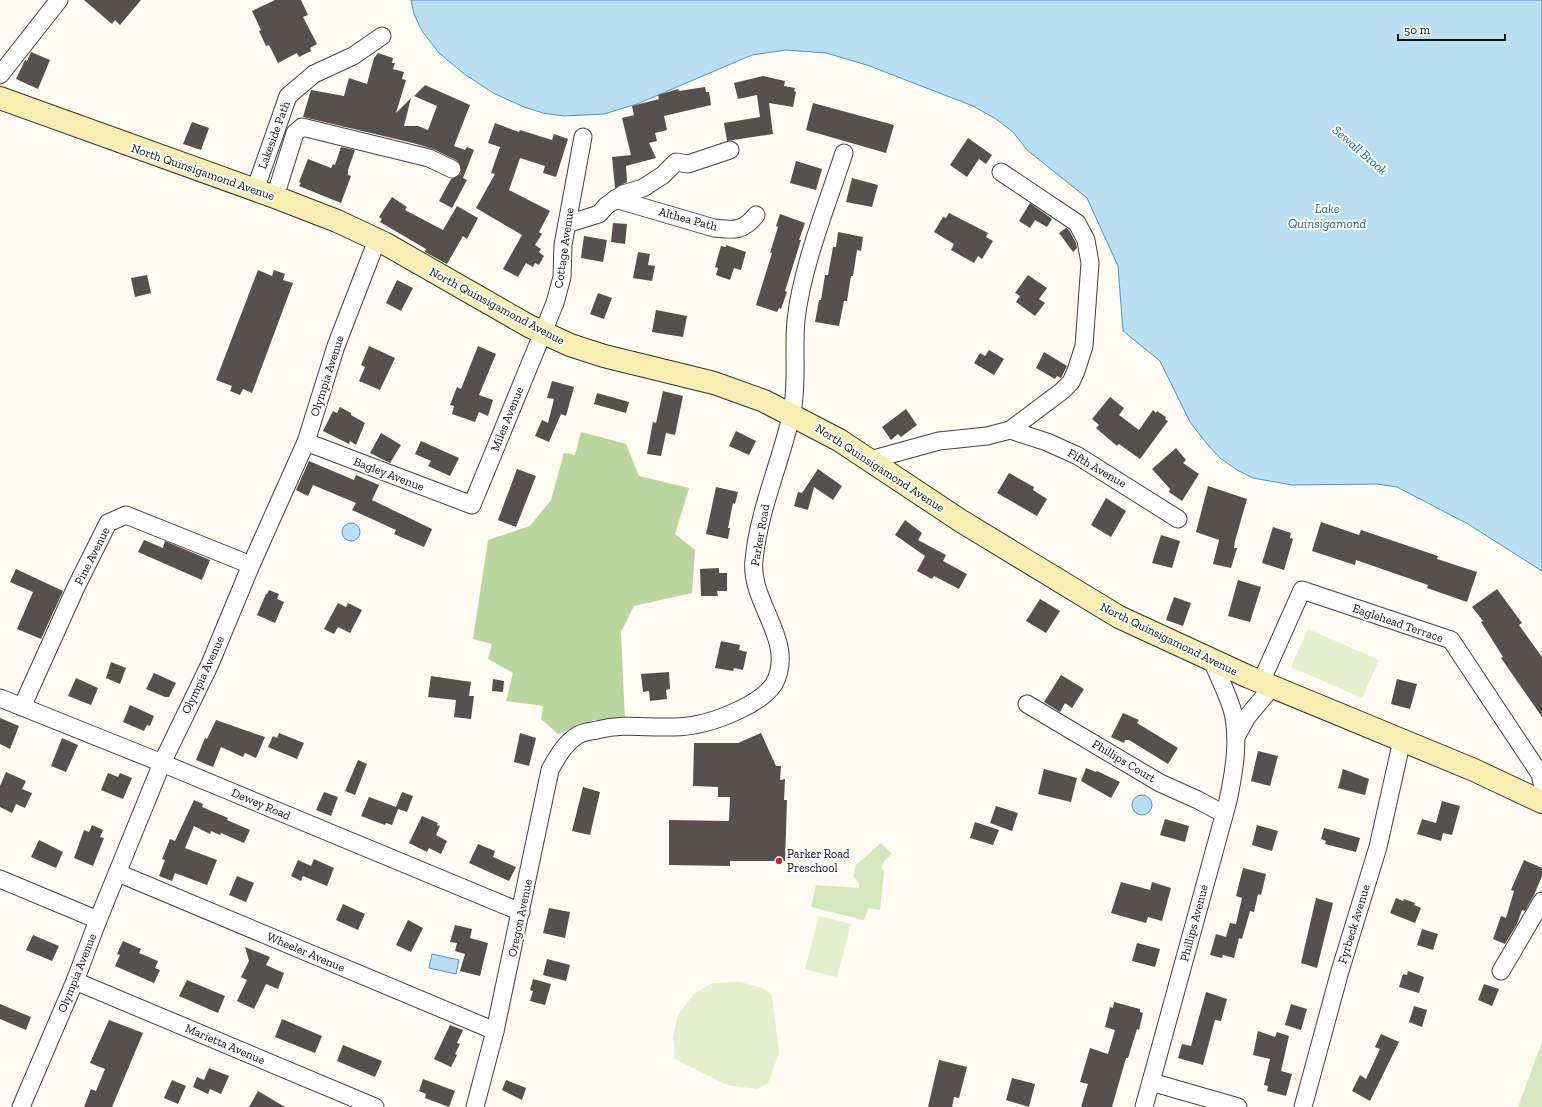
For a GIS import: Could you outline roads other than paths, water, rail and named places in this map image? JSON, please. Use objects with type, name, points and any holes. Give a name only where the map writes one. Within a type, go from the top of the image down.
[{"type":"main road","name":"North Quinsigamond Avenue","points":[[0,98],[275,197],[338,222],[377,240],[542,333],[570,345],[604,356],[751,394],[792,414],[839,440],[961,521],[1095,604],[1137,626],[1212,661],[1474,770],[1542,802]]},
{"type":"street","points":[[0,75],[59,0]]},
{"type":"street","name":"Lakeside Path","points":[[255,190],[288,96],[314,74],[353,56],[382,36]]},
{"type":"street","name":"Lakeside Path","points":[[284,171],[295,133],[302,128],[429,158],[452,169]]},
{"type":"street","name":"Cottage Avenue","points":[[542,333],[560,286],[563,245],[583,137]]},
{"type":"street","points":[[567,224],[599,214],[615,199],[623,194],[643,188],[663,175],[676,162],[688,164],[730,150]]},
{"type":"street","name":"Parker Road","points":[[577,736],[585,732],[617,726],[675,727],[704,724],[749,705],[768,692],[774,683],[779,670],[779,647],[777,635],[756,588],[753,566],[764,507],[792,414],[796,389],[796,319],[808,264],[844,153]]},
{"type":"street","points":[[264,164],[284,171],[275,197]]},
{"type":"street","points":[[870,460],[939,441],[987,436],[1010,430],[1062,391],[1070,382],[1076,371],[1084,346],[1090,264],[1086,240],[1077,223],[1001,172]]},
{"type":"street","name":"Althea Path","points":[[615,199],[714,228],[741,228],[749,224],[756,216]]},
{"type":"street","name":"Olympia Avenue","points":[[21,1107],[75,981],[98,920],[162,763],[210,664],[251,565],[306,442],[336,346],[377,240]]},
{"type":"street","name":"Miles Avenue","points":[[472,506],[542,333]]},
{"type":"street","name":"Fifth Avenue","points":[[1010,430],[1046,442],[1078,456],[1178,518]]},
{"type":"street","name":"Bagley Avenue","points":[[306,442],[472,506]]},
{"type":"street","name":"Pine Avenue","points":[[22,707],[76,587],[108,523],[126,515],[251,565]]},
{"type":"street","name":"Eaglehead Terrace","points":[[1267,684],[1302,590],[1451,640],[1540,774],[1542,784]]},
{"type":"street","name":"Phillips Avenue","points":[[1144,1107],[1224,814],[1234,769],[1236,737],[1232,709],[1212,661]]},
{"type":"street","name":"Phillips Avenue","points":[[1236,737],[1246,717],[1267,684]]},
{"type":"street","name":"Dewey Road","points":[[0,698],[162,763],[521,912]]},
{"type":"street","name":"Phillips Court","points":[[1027,704],[1160,783],[1198,800],[1224,814]]},
{"type":"street","name":"Oregon Avenue","points":[[475,1107],[495,1030],[550,770],[562,750],[577,736]]},
{"type":"street","name":"Fyrbeck Avenue","points":[[1303,1107],[1340,971],[1379,844],[1402,740]]},
{"type":"street","name":"Wheeler Avenue","points":[[118,873],[495,1030]]},
{"type":"street","points":[[0,879],[98,920]]},
{"type":"street","points":[[1501,971],[1542,901]]},
{"type":"street","name":"Marietta Avenue","points":[[75,981],[375,1107]]},
{"type":"street","points":[[1150,1082],[1238,1107]]},
{"type":"water","name":"Lake Quinsigamond","points":[[411,0],[1542,0],[1542,571],[1468,524],[1397,487],[1377,484],[1292,485],[1253,478],[1237,470],[1220,458],[1190,422],[1160,361],[1123,331],[1118,266],[1087,198],[1027,150],[1013,132],[996,119],[973,106],[867,65],[826,53],[786,50],[752,55],[637,104],[604,114],[564,116],[543,113],[524,107],[493,93],[463,73],[439,53],[422,31],[414,14]]},
{"type":"water","points":[[351,523],[357,526],[360,532],[357,538],[351,541],[345,538],[342,532],[345,526]]},
{"type":"water","points":[[1142,795],[1149,798],[1152,805],[1149,812],[1142,815],[1135,812],[1132,805],[1135,798]]},
{"type":"water","points":[[432,954],[459,960],[456,974],[429,968]]},
{"type":"place","name":"Parker Road Preschool","points":[[779,861]]},
{"type":"water label","name":"Sewall Brook","points":[[1360,150]]}]
